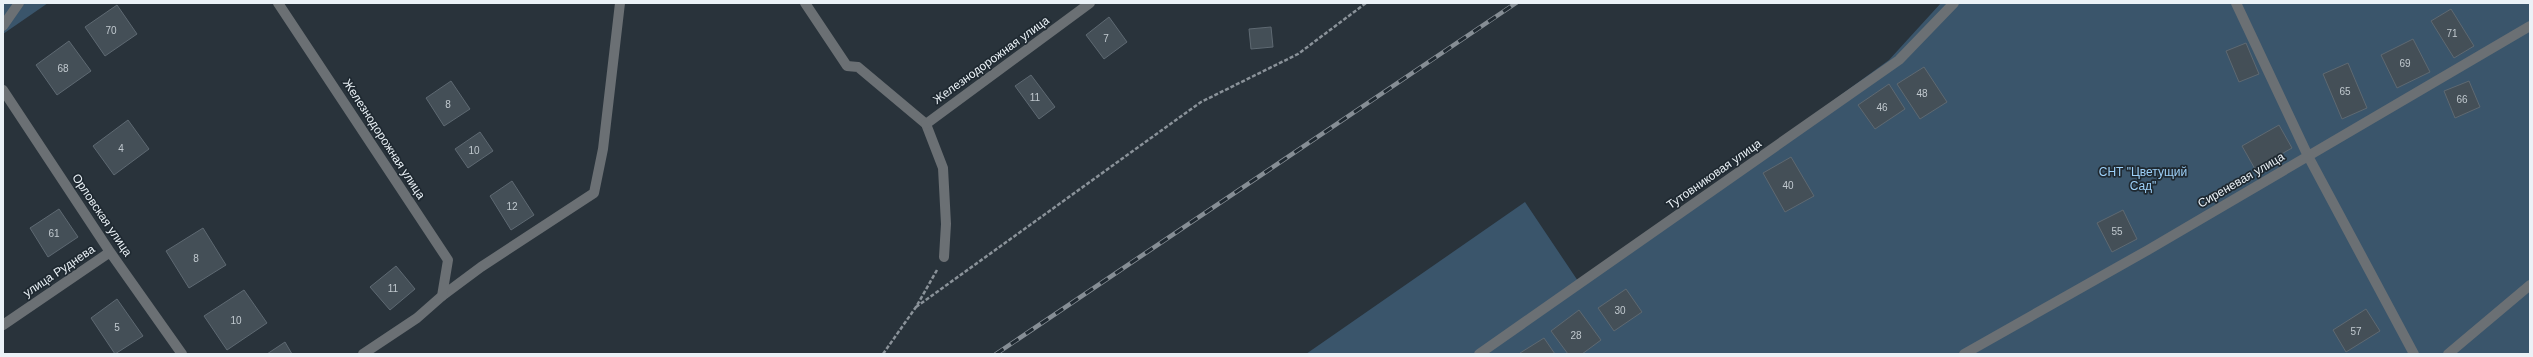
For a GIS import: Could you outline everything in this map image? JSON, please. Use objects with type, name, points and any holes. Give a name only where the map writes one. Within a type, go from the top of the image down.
[{"type":"street","points":[[3,26],[19,3]]},
{"type":"street","name":"Железнодорожная улица","points":[[278,3],[448,260],[442,296]]},
{"type":"street","points":[[363,354],[417,318],[442,296],[481,267],[594,193],[603,149],[610,98],[612,57],[620,3]]},
{"type":"street","points":[[805,3],[847,66],[858,67],[926,124],[943,168],[946,224],[944,257]]},
{"type":"street","name":"Железнодорожная улица","points":[[926,124],[1090,3]]},
{"type":"street","name":"Тутовниковая улица","points":[[1479,354],[1899,60],[1954,3]]},
{"type":"street","points":[[2236,3],[2308,156],[2414,354]]},
{"type":"street","name":"Сиреневая улица","points":[[1964,354],[2530,26]]},
{"type":"street","name":"Орловская улица","points":[[3,90],[110,252],[182,354]]},
{"type":"street","name":"улица Руднева","points":[[3,325],[110,252]]},
{"type":"street","points":[[2448,354],[2530,285]]},
{"type":"path","points":[[916,307],[1201,102],[1298,54],[1366,3]]},
{"type":"path","points":[[883,354],[916,307],[944,257]]},
{"type":"green space","points":[[3,3],[48,3],[3,34]]},
{"type":"green space","name":"СНТ \"Цветущий Сад\"","points":[[1941,3],[2530,3],[2530,354],[1306,354],[1525,202],[1580,284],[1889,60]]},
{"type":"building","points":[[117,5],[137,34],[105,56],[85,27]]},
{"type":"building","points":[[2451,9],[2474,46],[2454,58],[2431,21]]},
{"type":"building","points":[[1109,17],[1127,42],[1104,59],[1086,35]]},
{"type":"building","points":[[1271,27],[1273,47],[1251,49],[1249,29]]},
{"type":"building","points":[[2413,39],[2430,72],[2397,88],[2381,55]]},
{"type":"building","points":[[69,41],[91,71],[57,95],[36,65]]},
{"type":"building","points":[[2246,43],[2259,74],[2239,82],[2226,51]]},
{"type":"building","points":[[2348,63],[2367,108],[2342,119],[2323,74]]},
{"type":"building","points":[[1924,67],[1947,102],[1920,119],[1897,84]]},
{"type":"building","points":[[1031,75],[1055,107],[1039,119],[1015,86]]},
{"type":"building","points":[[451,81],[470,109],[444,126],[426,98]]},
{"type":"building","points":[[2469,81],[2480,107],[2455,118],[2444,91]]},
{"type":"building","points":[[1889,84],[1905,109],[1875,129],[1858,105]]},
{"type":"building","points":[[128,120],[149,149],[114,175],[93,146]]},
{"type":"building","points":[[2279,125],[2292,148],[2255,169],[2242,146]]},
{"type":"building","points":[[480,132],[493,151],[468,168],[455,149]]},
{"type":"building","points":[[1791,157],[1814,196],[1785,212],[1763,173]]},
{"type":"building","points":[[512,181],[534,215],[511,230],[490,196]]},
{"type":"building","points":[[59,209],[78,237],[48,257],[30,228]]},
{"type":"building","points":[[2123,210],[2137,239],[2112,252],[2097,223]]},
{"type":"building","points":[[203,228],[226,265],[189,288],[166,251]]},
{"type":"building","points":[[396,266],[415,289],[390,310],[370,287]]},
{"type":"building","points":[[1626,289],[1642,312],[1614,331],[1598,308]]},
{"type":"building","points":[[244,290],[267,323],[227,350],[204,316]]},
{"type":"building","points":[[117,299],[143,336],[115,354],[91,318]]},
{"type":"building","points":[[2366,309],[2380,331],[2346,352],[2333,330]]},
{"type":"building","points":[[1579,310],[1601,340],[1582,354],[1568,354],[1551,331]]},
{"type":"building","points":[[1544,338],[1555,354],[1520,353]]},
{"type":"building","points":[[285,342],[292,354],[267,354]]},
{"type":"railway","points":[[996,354],[1516,3]]}]
